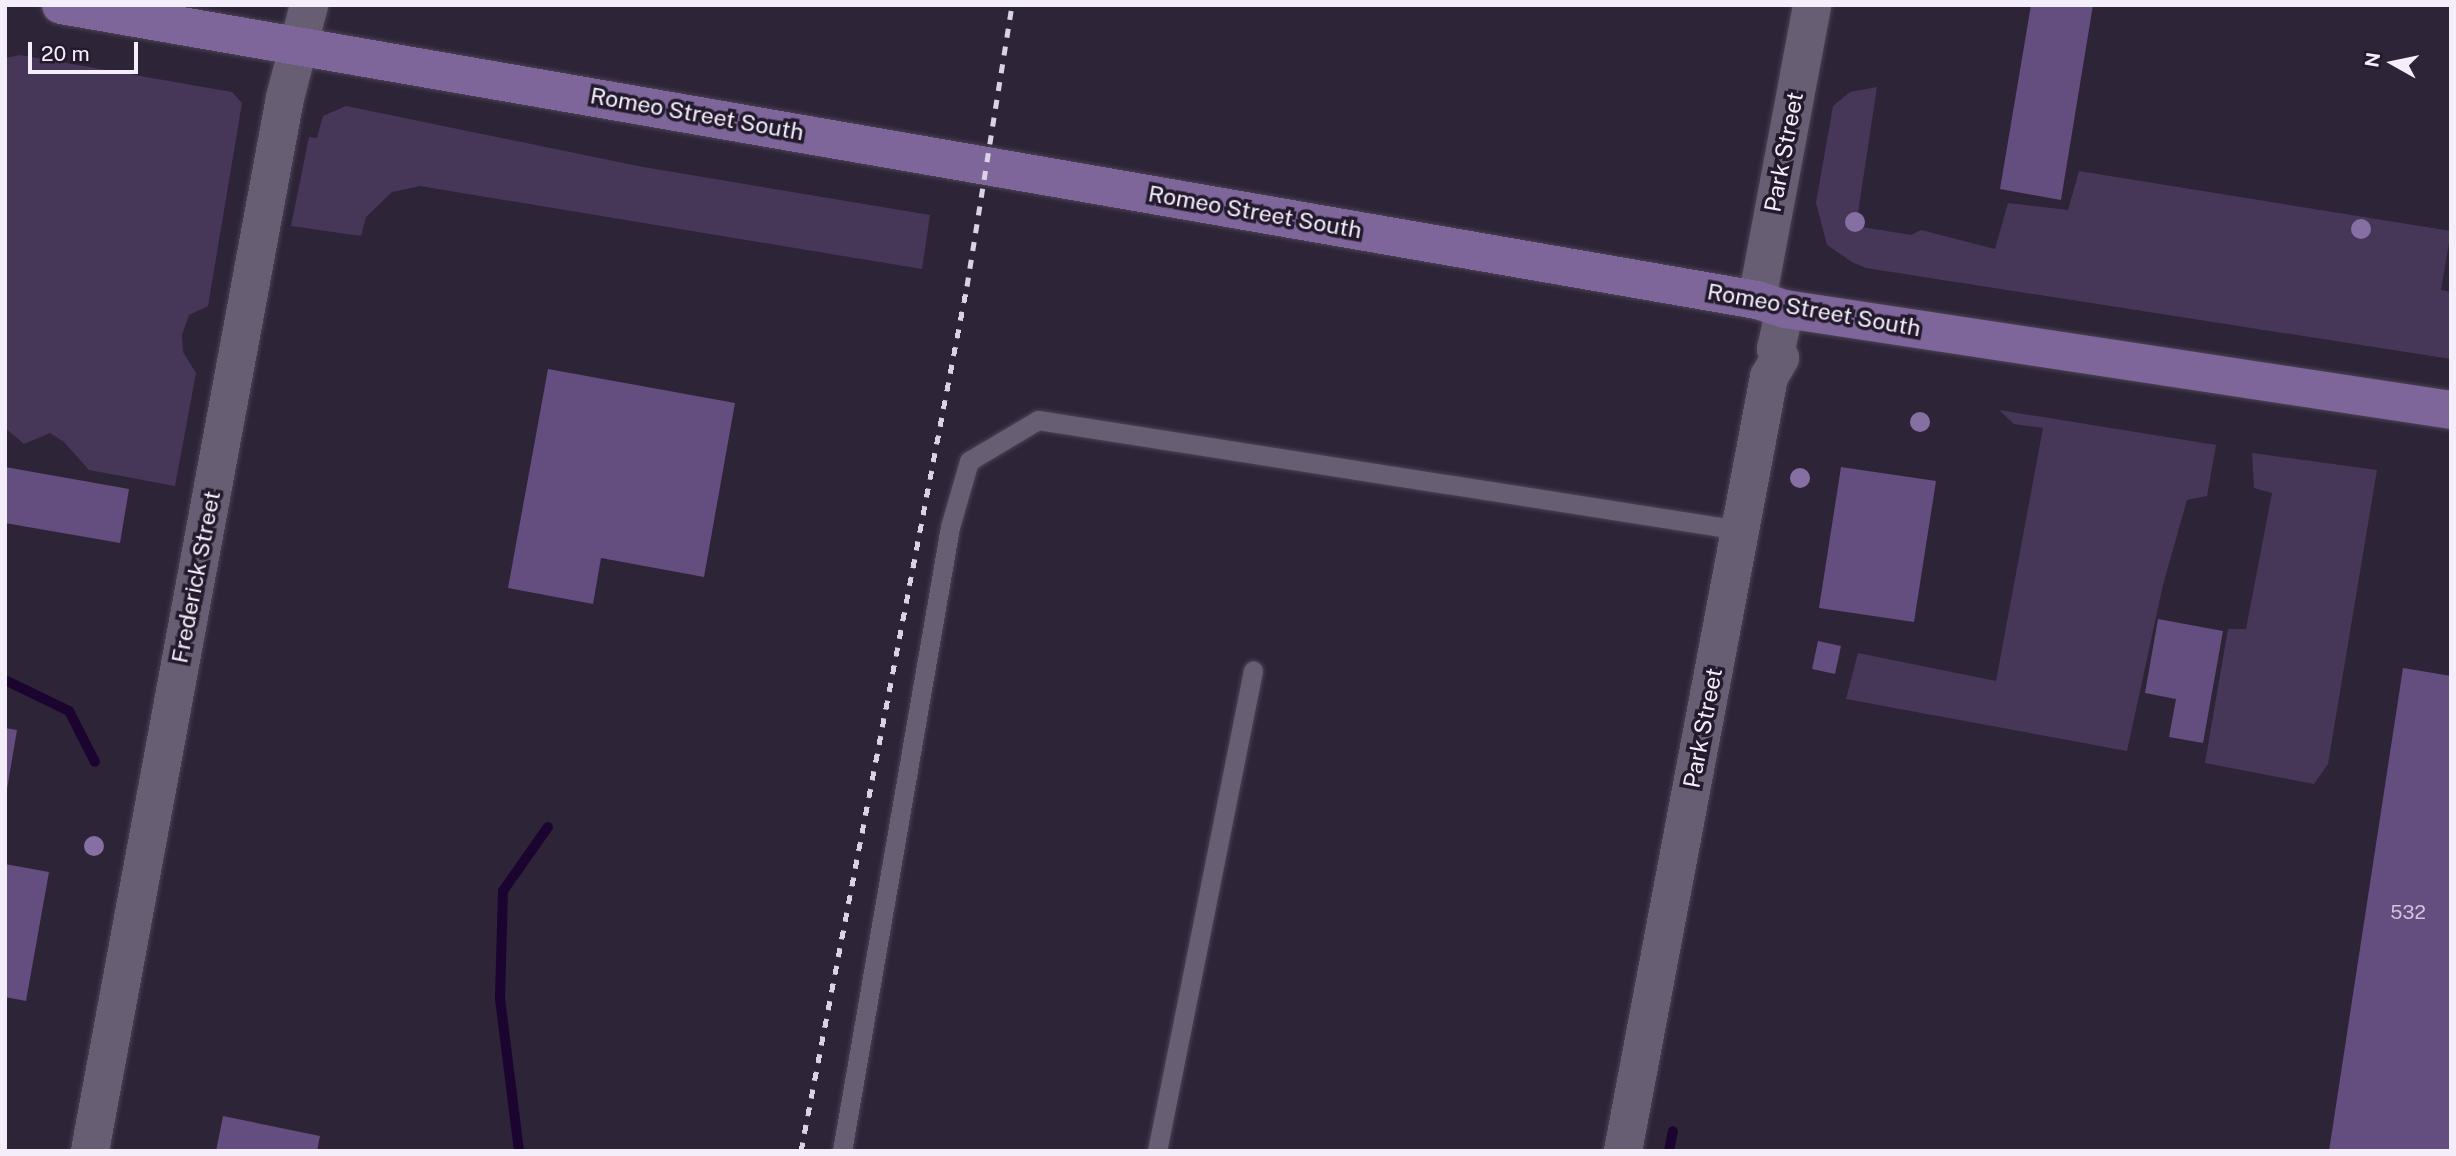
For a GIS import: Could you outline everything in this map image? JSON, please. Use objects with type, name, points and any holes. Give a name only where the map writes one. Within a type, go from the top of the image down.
[{"type":"main road","name":"Romeo Street South","points":[[61,5],[1771,304],[2451,410]]},
{"type":"street","name":"Frederick Street","points":[[90,1151],[299,45],[309,5]]},
{"type":"street","name":"Park Street","points":[[1623,1151],[1769,377],[1780,358],[1776,349],[1771,304],[1812,5]]},
{"type":"lane","points":[[842,1151],[950,527],[969,461],[1038,420],[1740,530]]},
{"type":"lane","points":[[1157,1151],[1253,671]]},
{"type":"shaded area","points":[[20,55],[232,92],[242,103],[208,306],[189,315],[182,335],[183,352],[196,373],[175,486],[89,470],[64,442],[50,433],[24,444],[5,428],[5,58]]},
{"type":"shaded area","points":[[1877,87],[1856,226],[1911,235],[1921,230],[1995,249],[2008,203],[2068,210],[2079,171],[2451,231],[2441,290],[2451,292],[2451,359],[1866,268],[1852,262],[1827,245],[1816,203],[1833,106],[1850,92]]},
{"type":"shaded area","points":[[346,106],[643,167],[930,215],[922,269],[420,186],[392,192],[366,217],[361,236],[291,226],[309,137],[317,138],[323,116]]},
{"type":"shaded area","points":[[1999,410],[2216,445],[2207,496],[2187,500],[2163,585],[2127,751],[1846,699],[1858,653],[1996,681],[2043,428],[2014,424]]},
{"type":"shaded area","points":[[2252,453],[2377,470],[2328,764],[2314,784],[2205,763],[2228,629],[2246,629],[2272,493],[2254,488]]},
{"type":"building","points":[[2031,5],[2093,5],[2061,200],[2000,189]]},
{"type":"building","points":[[548,369],[735,403],[704,577],[601,558],[593,604],[508,588]]},
{"type":"building","points":[[5,467],[129,489],[120,543],[5,523]]},
{"type":"building","points":[[1841,467],[1936,481],[1914,622],[1819,608]]},
{"type":"building","points":[[2158,619],[2223,631],[2203,743],[2169,737],[2176,699],[2145,693]]},
{"type":"building","points":[[1818,641],[1841,646],[1835,674],[1812,669]]},
{"type":"building","points":[[2403,668],[2451,676],[2451,1151],[2329,1151]]},
{"type":"building","points":[[5,728],[17,730],[7,789],[5,789]]},
{"type":"building","points":[[5,864],[49,872],[26,1001],[5,997]]},
{"type":"building","points":[[223,1116],[320,1136],[317,1151],[216,1151]]},
{"type":"waterway","points":[[5,680],[69,711],[95,762]]},
{"type":"waterway","points":[[519,1151],[500,998],[503,891],[548,827]]},
{"type":"waterway","points":[[1669,1151],[1673,1131]]},
{"type":"railway","points":[[801,1151],[967,286],[1012,5]]}]
